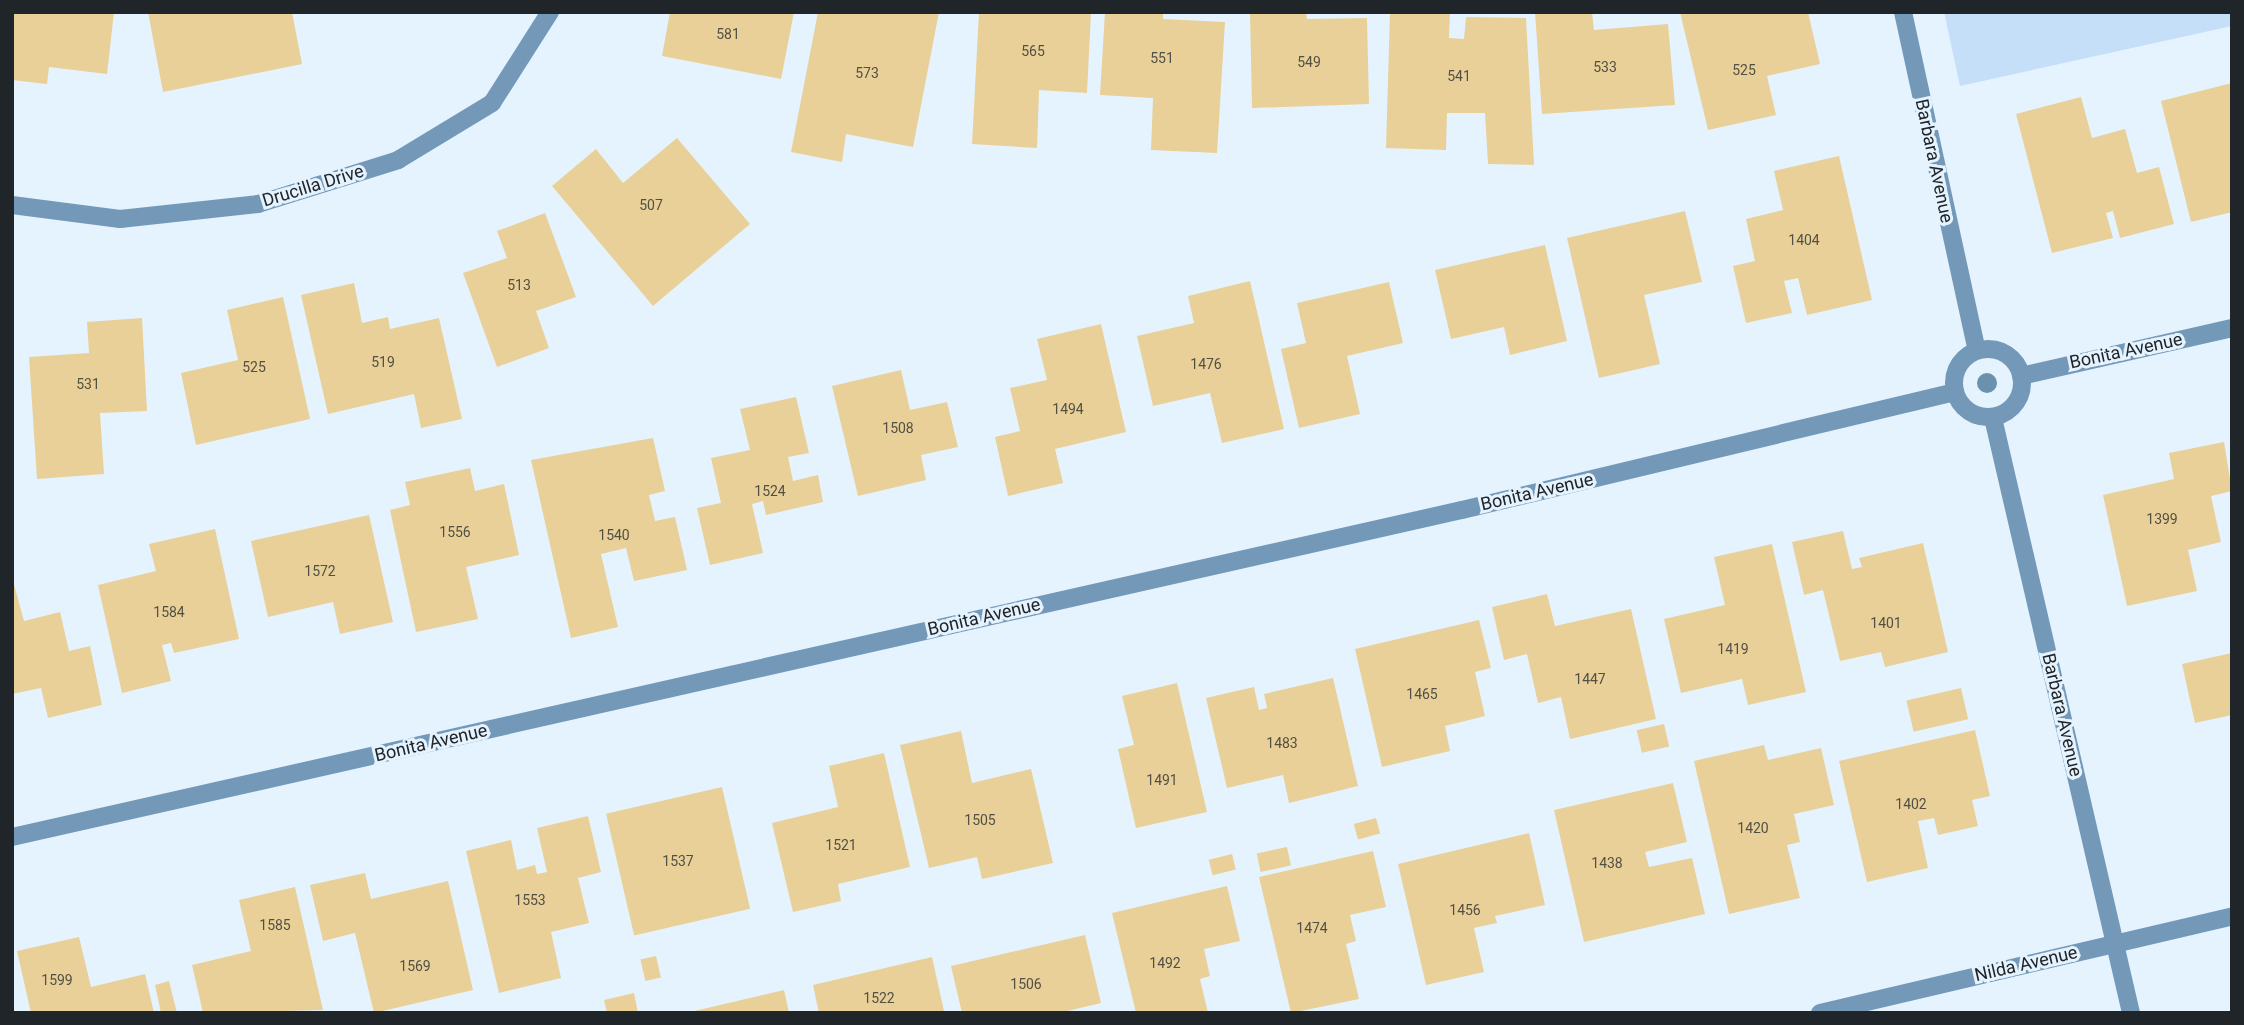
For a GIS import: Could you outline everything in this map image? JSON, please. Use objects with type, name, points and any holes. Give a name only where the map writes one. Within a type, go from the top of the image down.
[{"type":"street","name":"Drucilla Drive","points":[[12,205],[120,219],[258,204],[398,160],[492,103],[550,12]]},
{"type":"street","name":"Barbara Avenue","points":[[1903,12],[1977,350]]},
{"type":"street","name":"Bonita Avenue","points":[[2021,376],[2232,328]]},
{"type":"street","points":[[1988,349],[2009,356],[2021,376],[2019,398],[1993,418],[1974,415],[1955,393],[1955,372],[1977,350],[1988,349]]},
{"type":"street","name":"Bonita Avenue","points":[[12,838],[1462,510],[1955,393]]},
{"type":"street","name":"Barbara Avenue","points":[[1993,418],[2131,1013]]},
{"type":"street","name":"Nilda Avenue","points":[[1820,1013],[2232,916]]},
{"type":"shaded area","points":[[1944,12],[2232,12],[2232,26],[1960,86]]},
{"type":"building","points":[[12,12],[114,12],[107,74],[49,67],[47,84],[12,80]]},
{"type":"building","points":[[148,12],[292,12],[302,64],[163,92]]},
{"type":"building","points":[[670,12],[794,12],[781,79],[662,56]]},
{"type":"building","points":[[818,12],[939,12],[913,147],[846,134],[842,162],[791,152]]},
{"type":"building","points":[[979,12],[1091,12],[1087,93],[1039,90],[1037,148],[972,144]]},
{"type":"building","points":[[1105,12],[1163,12],[1163,19],[1225,22],[1217,153],[1151,150],[1153,98],[1100,95]]},
{"type":"building","points":[[1250,12],[1306,12],[1307,19],[1367,18],[1369,104],[1252,108]]},
{"type":"building","points":[[1390,12],[1450,12],[1449,38],[1464,39],[1466,17],[1526,18],[1534,165],[1488,164],[1485,113],[1447,113],[1446,150],[1386,148]]},
{"type":"building","points":[[1535,12],[1592,12],[1594,30],[1668,24],[1675,105],[1542,114]]},
{"type":"building","points":[[1680,12],[1808,12],[1820,64],[1767,76],[1776,115],[1708,130]]},
{"type":"building","points":[[2232,83],[2232,212],[2191,222],[2161,101]]},
{"type":"building","points":[[2081,97],[2092,138],[2125,129],[2137,173],[2159,167],[2174,224],[2120,238],[2113,211],[2106,213],[2113,238],[2052,253],[2016,114]]},
{"type":"building","points":[[677,138],[750,224],[653,306],[552,186],[596,149],[623,183]]},
{"type":"building","points":[[1839,156],[1872,300],[1807,315],[1798,278],[1784,281],[1792,313],[1746,323],[1733,266],[1755,261],[1746,219],[1783,210],[1774,171]]},
{"type":"building","points":[[1685,211],[1702,282],[1644,295],[1660,364],[1599,378],[1567,238]]},
{"type":"building","points":[[545,213],[576,297],[536,311],[549,348],[497,367],[463,273],[507,258],[497,231]]},
{"type":"building","points":[[1545,245],[1567,341],[1510,355],[1504,327],[1451,339],[1435,270]]},
{"type":"building","points":[[1250,281],[1284,429],[1222,443],[1210,393],[1153,406],[1137,336],[1194,323],[1188,296]]},
{"type":"building","points":[[1389,282],[1403,343],[1347,356],[1360,414],[1299,428],[1281,349],[1306,343],[1297,303]]},
{"type":"building","points":[[354,283],[362,323],[388,317],[390,329],[439,318],[462,419],[421,428],[414,394],[328,414],[301,295]]},
{"type":"building","points":[[283,297],[310,419],[196,445],[181,373],[238,360],[227,310]]},
{"type":"building","points":[[142,318],[147,411],[100,413],[104,474],[37,479],[29,357],[89,353],[87,322]]},
{"type":"building","points":[[1101,324],[1126,432],[1055,449],[1063,483],[1008,496],[995,437],[1020,431],[1010,388],[1047,380],[1037,339]]},
{"type":"building","points":[[901,370],[910,410],[947,402],[958,447],[921,455],[926,480],[858,496],[832,386]]},
{"type":"building","points":[[796,397],[809,453],[788,457],[793,481],[818,475],[823,502],[766,515],[763,501],[752,504],[763,553],[710,565],[697,508],[721,503],[711,458],[750,450],[740,409]]},
{"type":"building","points":[[653,438],[665,491],[649,495],[655,521],[675,517],[687,570],[634,581],[626,548],[601,554],[618,627],[571,638],[531,460]]},
{"type":"building","points":[[2224,442],[2232,491],[2211,496],[2221,542],[2188,550],[2197,591],[2127,606],[2103,495],[2174,479],[2169,453]]},
{"type":"building","points":[[470,468],[475,491],[504,484],[519,555],[466,567],[478,619],[416,632],[390,510],[410,505],[405,482]]},
{"type":"building","points":[[369,515],[393,622],[340,634],[333,602],[268,617],[251,541]]},
{"type":"building","points":[[215,529],[239,639],[174,653],[171,643],[162,645],[171,681],[122,693],[98,585],[156,571],[149,544]]},
{"type":"building","points":[[1843,531],[1852,569],[1862,567],[1859,558],[1923,543],[1948,652],[1885,667],[1881,652],[1840,661],[1823,590],[1804,595],[1792,542]]},
{"type":"building","points":[[1772,544],[1806,692],[1748,705],[1742,679],[1681,693],[1664,619],[1725,605],[1714,557]]},
{"type":"building","points":[[12,577],[24,621],[60,612],[69,651],[90,646],[102,705],[48,718],[41,688],[12,694]]},
{"type":"building","points":[[1547,594],[1555,626],[1631,609],[1656,719],[1570,739],[1561,697],[1538,703],[1527,654],[1504,660],[1492,607]]},
{"type":"building","points":[[1479,620],[1491,668],[1475,672],[1485,716],[1445,726],[1450,751],[1382,767],[1355,649]]},
{"type":"building","points":[[2232,653],[2232,715],[2195,723],[2182,664]]},
{"type":"building","points":[[1333,678],[1358,786],[1289,803],[1283,775],[1227,788],[1206,698],[1254,687],[1259,710],[1267,708],[1264,694]]},
{"type":"building","points":[[1177,683],[1207,812],[1136,828],[1118,749],[1134,745],[1122,696]]},
{"type":"building","points":[[1961,688],[1968,719],[1914,732],[1906,701]]},
{"type":"building","points":[[1664,724],[1669,746],[1642,753],[1637,730]]},
{"type":"building","points":[[1975,730],[1990,796],[1972,800],[1978,826],[1938,835],[1934,818],[1918,821],[1928,868],[1867,882],[1839,761]]},
{"type":"building","points":[[961,731],[972,783],[1031,769],[1053,863],[982,879],[977,857],[929,868],[900,745]]},
{"type":"building","points":[[1764,745],[1768,760],[1821,748],[1834,805],[1794,814],[1800,842],[1787,845],[1800,898],[1729,914],[1694,761]]},
{"type":"building","points":[[884,753],[910,867],[838,884],[841,901],[793,912],[772,823],[838,807],[829,766]]},
{"type":"building","points":[[1673,783],[1687,842],[1645,852],[1649,867],[1692,858],[1705,914],[1584,942],[1554,810]]},
{"type":"building","points":[[722,787],[750,909],[634,936],[606,814]]},
{"type":"building","points":[[588,816],[601,872],[578,878],[589,923],[551,932],[561,978],[499,993],[466,851],[511,840],[517,870],[535,865],[537,874],[547,872],[537,828]]},
{"type":"building","points":[[1376,818],[1380,833],[1358,839],[1354,824]]},
{"type":"building","points":[[1529,833],[1545,905],[1495,916],[1497,923],[1474,928],[1484,972],[1426,985],[1398,864]]},
{"type":"building","points":[[1287,847],[1291,866],[1261,872],[1257,853]]},
{"type":"building","points":[[1373,851],[1386,907],[1350,915],[1356,941],[1346,944],[1359,999],[1291,1013],[1259,877]]},
{"type":"building","points":[[1232,854],[1236,870],[1213,875],[1209,860]]},
{"type":"building","points":[[365,873],[371,899],[448,881],[473,990],[374,1013],[355,933],[323,941],[310,885]]},
{"type":"building","points":[[1227,886],[1240,941],[1204,949],[1210,976],[1200,979],[1208,1013],[1136,1013],[1112,913]]},
{"type":"building","points":[[295,887],[323,1010],[203,1013],[192,965],[251,951],[239,900]]},
{"type":"building","points":[[1085,935],[1101,1003],[1059,1013],[962,1013],[951,966]]},
{"type":"building","points":[[79,937],[91,987],[145,974],[154,1013],[31,1013],[17,951]]},
{"type":"building","points":[[656,956],[661,977],[645,981],[640,960]]},
{"type":"building","points":[[932,957],[944,1011],[819,1013],[813,985]]},
{"type":"building","points":[[169,981],[177,1013],[161,1013],[155,985]]},
{"type":"building","points":[[784,990],[789,1013],[690,1013],[690,1012]]},
{"type":"building","points":[[634,993],[638,1013],[607,1013],[604,1000]]}]
